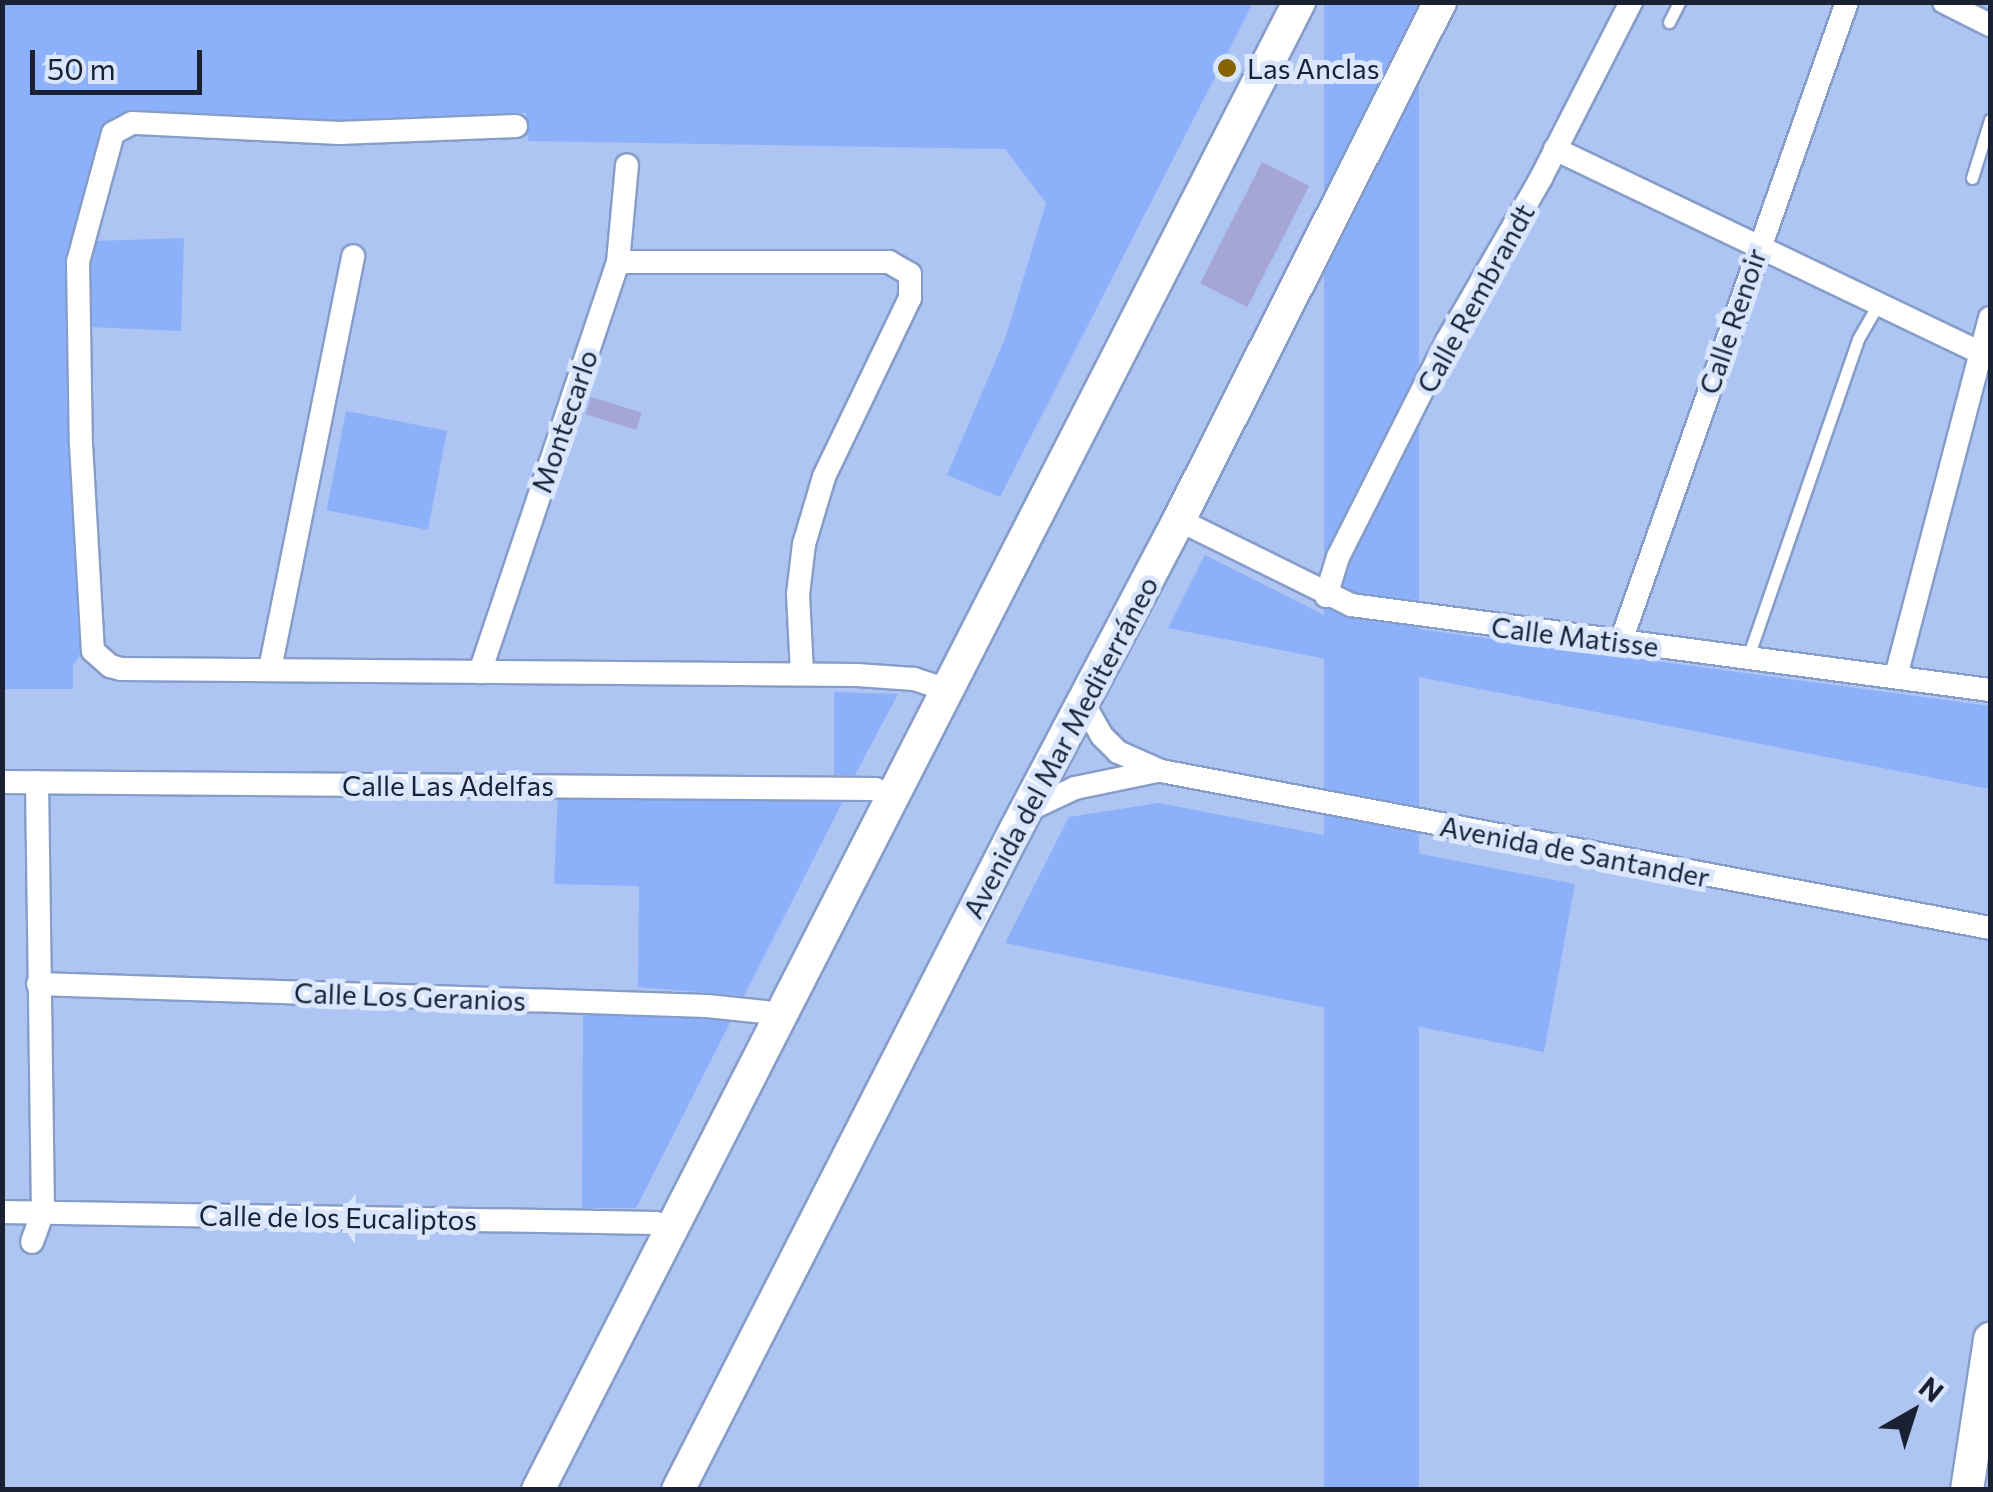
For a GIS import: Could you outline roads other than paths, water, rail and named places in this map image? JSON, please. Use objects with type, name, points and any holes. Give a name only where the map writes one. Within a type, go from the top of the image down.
[{"type":"street","points":[[538,1490],[1299,2]]},
{"type":"street","name":"Avenida del Mar Mediterráneo","points":[[678,1490],[1024,813],[1179,520],[1440,2]]},
{"type":"street","name":"Calle Rembrandt","points":[[1326,596],[1338,558],[1447,341],[1556,149],[1631,2]]},
{"type":"street","name":"Calle Renoir","points":[[1620,641],[1847,2]]},
{"type":"street","points":[[1944,2],[1990,25]]},
{"type":"street","points":[[516,126],[339,133],[211,130],[132,123],[118,128],[110,140],[78,262],[80,444],[93,651],[110,666],[120,669],[270,669],[348,674],[802,674],[914,679],[948,690]]},
{"type":"street","points":[[1556,149],[1982,354]]},
{"type":"street","name":"Montecarlo","points":[[480,672],[618,262],[627,165]]},
{"type":"street","points":[[270,669],[353,256]]},
{"type":"street","points":[[618,262],[889,262],[910,274],[910,298],[824,478],[804,544],[798,594],[802,674]]},
{"type":"street","points":[[1896,676],[1990,318]]},
{"type":"street","name":"Calle Matisse","points":[[1179,520],[1326,596],[1352,605],[1990,690]]},
{"type":"street","name":"Avenida de Santander","points":[[1082,701],[1102,736],[1118,752],[1160,771],[1990,928]]},
{"type":"street","name":"Avenida de Santander","points":[[1024,813],[1075,788],[1160,771]]},
{"type":"street","name":"Calle Las Adelfas","points":[[2,782],[875,788],[892,796]]},
{"type":"street","points":[[32,1242],[43,1212],[37,782]]},
{"type":"street","name":"Calle Los Geranios","points":[[38,984],[707,1006],[765,1012],[780,1020]]},
{"type":"street","name":"Calle de los Eucaliptos","points":[[2,1212],[656,1222],[672,1230]]},
{"type":"street","points":[[1967,1490],[1990,1339]]},
{"type":"lane","points":[[1669,22],[1679,2]]},
{"type":"lane","points":[[1972,178],[1990,120]]},
{"type":"lane","points":[[1748,657],[1858,339],[1878,305]]},
{"type":"place","name":"Las Anclas","points":[[1227,68]]}]
